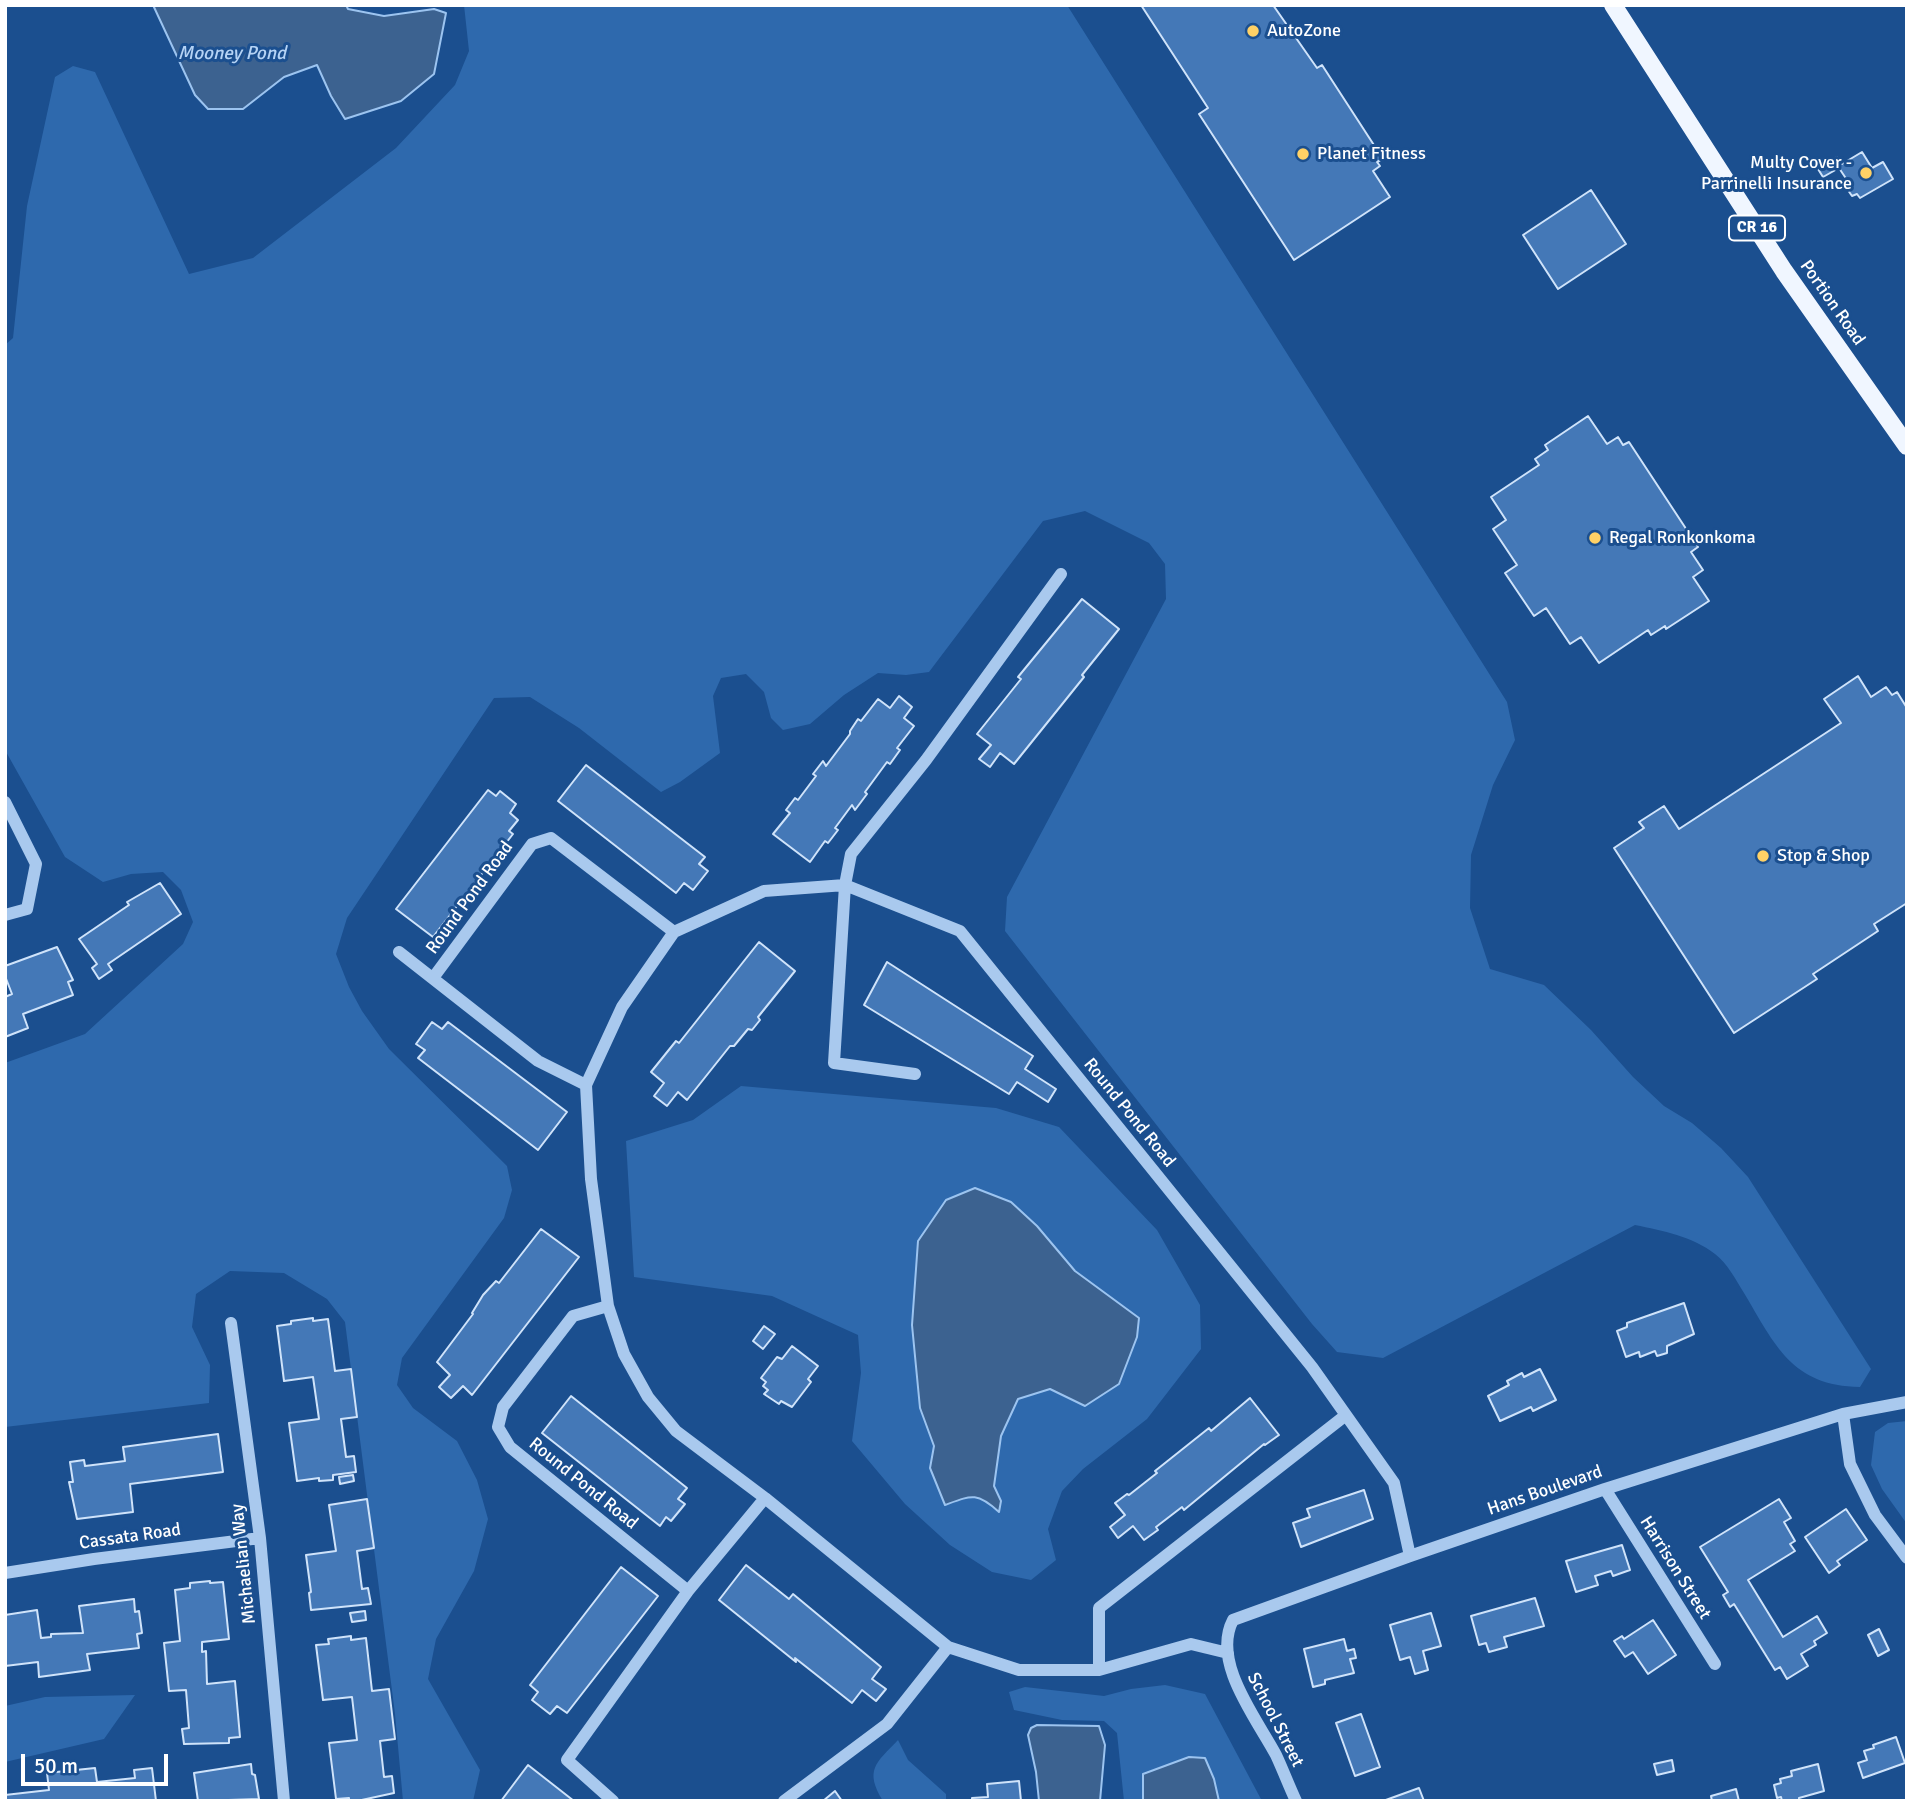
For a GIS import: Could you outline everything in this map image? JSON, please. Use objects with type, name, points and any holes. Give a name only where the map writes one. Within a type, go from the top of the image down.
[{"type":"main road","name":"Portion Road","points":[[1613,5],[1784,271],[1907,446]]},
{"type":"street","points":[[915,1074],[834,1063],[845,885],[852,854],[926,760],[1062,574]]},
{"type":"street","points":[[5,802],[36,864],[27,909],[5,915]]},
{"type":"street","name":"Round Pond Road","points":[[433,978],[532,844],[551,838],[674,932],[764,891],[845,885],[960,931],[1312,1367],[1394,1483],[1410,1556]]},
{"type":"street","points":[[674,932],[622,1007],[586,1085],[591,1179],[608,1306],[624,1354],[655,1406],[676,1431],[765,1498],[948,1647],[1019,1670],[1099,1670],[1191,1644],[1228,1653]]},
{"type":"street","name":"Round Pond Road","points":[[399,952],[538,1061],[586,1085]]},
{"type":"street","name":"Round Pond Road","points":[[608,1306],[573,1317],[503,1407],[498,1427],[510,1447],[688,1591]]},
{"type":"street","name":"Michaelian Way","points":[[231,1324],[260,1538],[284,1801]]},
{"type":"street","name":"Hans Boulevard","points":[[1228,1653],[1227,1631],[1233,1620],[1605,1489],[1843,1414],[1907,1402]]},
{"type":"street","points":[[1843,1414],[1850,1464],[1875,1515],[1907,1558]]},
{"type":"street","points":[[1099,1670],[1099,1608],[1346,1415]]},
{"type":"street","name":"Harrison Street","points":[[1605,1489],[1715,1664]]},
{"type":"street","points":[[613,1801],[567,1760],[688,1591],[765,1498]]},
{"type":"street","name":"Cassata Road","points":[[5,1573],[260,1538]]},
{"type":"street","points":[[784,1801],[887,1724],[948,1647]]},
{"type":"street","name":"School Street","points":[[1228,1653],[1232,1676],[1276,1756],[1296,1801]]},
{"type":"shaded area","points":[[464,5],[1067,5],[1507,702],[1515,740],[1493,785],[1471,855],[1470,908],[1490,969],[1544,985],[1591,1030],[1633,1077],[1664,1106],[1692,1123],[1721,1148],[1748,1177],[1871,1369],[1860,1387],[1837,1385],[1818,1379],[1802,1371],[1788,1359],[1776,1345],[1731,1272],[1715,1254],[1687,1238],[1635,1225],[1383,1358],[1337,1352],[1312,1324],[1005,931],[1007,897],[1166,599],[1165,564],[1149,543],[1085,511],[1043,521],[929,672],[906,675],[878,673],[844,695],[810,724],[783,730],[771,718],[764,692],[746,674],[721,678],[713,696],[720,753],[680,782],[661,792],[579,728],[530,697],[494,698],[347,918],[336,954],[362,1011],[389,1049],[507,1166],[512,1190],[504,1218],[402,1358],[397,1385],[413,1408],[457,1441],[477,1480],[488,1519],[474,1571],[436,1639],[428,1679],[480,1770],[473,1801],[403,1801],[395,1714],[345,1322],[327,1299],[284,1273],[230,1271],[196,1294],[192,1327],[210,1365],[209,1403],[5,1427],[5,1063],[85,1034],[183,944],[193,922],[181,890],[163,872],[131,874],[103,882],[65,857],[5,750],[5,345],[13,338],[27,206],[55,77],[73,66],[95,72],[189,274],[253,258],[396,148],[455,85],[469,51]]},
{"type":"shaded area","points":[[741,1086],[996,1108],[1059,1127],[1157,1230],[1200,1305],[1201,1349],[1147,1419],[1083,1469],[1062,1491],[1048,1529],[1056,1560],[1031,1580],[992,1572],[950,1545],[905,1504],[852,1441],[861,1373],[858,1335],[772,1296],[634,1277],[626,1141],[693,1120]],"holes":[[[1011,1202],[1037,1226],[1075,1271],[1139,1318],[1137,1337],[1119,1383],[1050,1389],[1018,1399],[1001,1436],[994,1486],[1001,1501],[998,1512],[985,1499],[967,1497],[930,1468],[934,1446],[920,1408],[912,1325],[918,1241]]]},
{"type":"shaded area","points":[[1907,1421],[1907,1524],[1882,1489],[1871,1465],[1875,1432],[1888,1423]]},
{"type":"shaded area","points":[[1165,1685],[1205,1694],[1262,1801],[1124,1801],[1117,1733],[1104,1721],[1062,1720],[1014,1710],[1009,1692],[1025,1687],[1104,1696]]},
{"type":"shaded area","points":[[135,1695],[104,1739],[5,1762],[5,1706],[45,1697]]},
{"type":"shaded area","points":[[898,1740],[908,1760],[946,1794],[946,1801],[883,1801],[874,1782],[875,1768]]},
{"type":"water","name":"Mooney Pond","points":[[153,5],[346,5],[348,9],[384,16],[434,9],[446,13],[434,74],[401,101],[345,119],[317,65],[284,77],[243,109],[208,109],[195,95]]},
{"type":"water","points":[[975,1188],[1011,1202],[1037,1226],[1075,1271],[1139,1318],[1137,1337],[1119,1384],[1085,1406],[1050,1389],[1018,1399],[1001,1436],[994,1486],[1001,1501],[999,1512],[985,1501],[974,1497],[945,1505],[930,1468],[934,1446],[920,1408],[912,1325],[918,1241],[946,1200]]},
{"type":"water","points":[[1037,1725],[1099,1726],[1105,1745],[1100,1801],[1039,1801],[1028,1735],[1031,1728]]},
{"type":"water","points":[[1189,1757],[1205,1758],[1219,1801],[1143,1801],[1143,1774]]},
{"type":"building","points":[[1141,5],[1273,5],[1317,68],[1322,65],[1383,159],[1377,162],[1380,166],[1373,171],[1390,197],[1294,260],[1199,114],[1208,108]]},
{"type":"building","name":"Multy Cover - Parrinelli Insurance","points":[[1862,152],[1872,168],[1883,162],[1893,179],[1860,198],[1857,194],[1852,196],[1843,183],[1847,180],[1839,168],[1823,177],[1818,169],[1837,157],[1842,164]]},
{"type":"building","points":[[1591,190],[1626,244],[1558,289],[1523,235]]},
{"type":"building","name":"Regal Ronkonkoma","points":[[1588,416],[1607,444],[1618,437],[1623,445],[1629,442],[1698,547],[1691,552],[1703,570],[1693,577],[1709,601],[1666,629],[1665,626],[1651,635],[1648,630],[1599,663],[1581,637],[1570,644],[1546,608],[1534,616],[1505,573],[1517,565],[1493,529],[1506,520],[1491,497],[1539,465],[1535,459],[1548,450],[1545,445]]},
{"type":"building","points":[[1082,599],[1119,629],[1014,764],[1000,753],[990,767],[979,759],[991,745],[977,734],[1021,679],[1018,677]]},
{"type":"building","name":"Stop & Shop","points":[[1858,676],[1871,697],[1886,687],[1892,695],[1897,692],[1907,708],[1907,903],[1874,924],[1878,931],[1813,974],[1817,979],[1734,1033],[1614,848],[1644,828],[1639,822],[1664,806],[1679,829],[1841,723],[1824,699]]},
{"type":"building","points":[[899,696],[912,707],[904,718],[914,726],[897,748],[900,750],[890,764],[887,762],[855,810],[852,805],[835,828],[838,830],[828,843],[825,841],[810,862],[773,834],[790,813],[786,810],[795,798],[798,800],[816,776],[813,774],[823,761],[826,766],[858,719],[861,721],[878,699],[890,708]]},
{"type":"building","points":[[586,765],[705,857],[699,864],[708,871],[693,890],[684,883],[676,893],[558,801]]},
{"type":"building","points":[[488,790],[496,796],[500,791],[516,804],[510,813],[518,820],[509,831],[513,834],[433,937],[396,909]]},
{"type":"building","points":[[160,883],[181,914],[108,964],[112,970],[99,979],[92,968],[97,964],[79,939],[129,905],[127,902]]},
{"type":"building","points":[[759,942],[795,971],[758,1017],[760,1020],[752,1030],[748,1029],[734,1046],[730,1046],[687,1100],[678,1092],[667,1106],[654,1096],[664,1083],[651,1072],[676,1041],[679,1043]]},
{"type":"building","points":[[57,947],[73,980],[68,982],[73,995],[23,1014],[28,1028],[5,1037],[5,997],[12,994],[5,976],[5,966]]},
{"type":"building","points":[[887,962],[1033,1056],[1025,1069],[1056,1089],[1048,1102],[1017,1082],[1009,1094],[864,1005]]},
{"type":"building","points":[[432,1022],[442,1029],[448,1022],[567,1112],[538,1150],[418,1058],[425,1050],[416,1044]]},
{"type":"building","points":[[541,1229],[579,1257],[472,1395],[463,1386],[451,1398],[439,1387],[450,1375],[437,1362],[473,1314],[483,1295],[496,1281],[499,1283]]},
{"type":"building","points":[[1684,1303],[1694,1334],[1667,1346],[1667,1353],[1657,1356],[1655,1351],[1640,1357],[1639,1352],[1626,1357],[1617,1331],[1627,1327],[1627,1323]]},
{"type":"building","points":[[313,1318],[313,1321],[328,1319],[335,1371],[351,1369],[357,1417],[341,1419],[346,1457],[354,1456],[356,1472],[333,1475],[333,1480],[319,1481],[319,1478],[297,1481],[289,1423],[319,1419],[313,1377],[284,1381],[277,1326]]},
{"type":"building","points":[[764,1326],[775,1334],[763,1349],[753,1341]]},
{"type":"building","points":[[792,1346],[818,1366],[808,1379],[811,1382],[792,1407],[781,1401],[779,1404],[764,1394],[768,1390],[763,1386],[766,1382],[761,1378],[777,1357],[782,1359]]},
{"type":"building","points":[[1540,1369],[1556,1400],[1533,1411],[1531,1407],[1500,1421],[1488,1396],[1509,1385],[1507,1381],[1522,1373],[1524,1377]]},
{"type":"building","points":[[571,1396],[687,1488],[678,1499],[685,1504],[671,1521],[666,1517],[660,1526],[542,1433]]},
{"type":"building","points":[[1250,1398],[1279,1435],[1264,1444],[1184,1510],[1182,1507],[1156,1527],[1158,1530],[1144,1540],[1133,1526],[1118,1538],[1110,1527],[1125,1515],[1115,1503],[1129,1495],[1157,1473],[1155,1471],[1209,1428],[1211,1431]]},
{"type":"building","points":[[218,1434],[223,1472],[130,1484],[133,1512],[77,1519],[69,1482],[73,1482],[70,1462],[84,1460],[85,1466],[125,1461],[123,1447]]},
{"type":"building","points":[[353,1475],[354,1481],[340,1484],[339,1477]]},
{"type":"building","points":[[1364,1490],[1373,1519],[1301,1547],[1293,1523],[1310,1517],[1307,1509]]},
{"type":"building","points":[[367,1499],[374,1548],[357,1551],[362,1589],[368,1588],[371,1604],[311,1610],[306,1555],[336,1551],[329,1505]]},
{"type":"building","points":[[1779,1499],[1791,1518],[1784,1522],[1795,1541],[1790,1544],[1795,1551],[1748,1580],[1783,1637],[1817,1616],[1827,1633],[1814,1641],[1816,1645],[1801,1654],[1808,1666],[1787,1679],[1780,1667],[1775,1670],[1734,1604],[1730,1607],[1723,1595],[1728,1592],[1700,1547]]},
{"type":"building","points":[[1846,1509],[1867,1540],[1837,1561],[1840,1565],[1829,1573],[1805,1537]]},
{"type":"building","points":[[1622,1545],[1630,1570],[1613,1576],[1611,1571],[1595,1576],[1598,1585],[1576,1592],[1566,1561]]},
{"type":"building","points":[[746,1565],[789,1599],[793,1594],[881,1667],[872,1679],[886,1689],[876,1701],[862,1690],[852,1703],[719,1600]]},
{"type":"building","points":[[621,1567],[658,1596],[567,1713],[557,1706],[550,1714],[532,1700],[538,1692],[530,1685]]},
{"type":"building","points":[[223,1582],[229,1639],[202,1642],[202,1652],[206,1651],[207,1684],[235,1681],[240,1737],[229,1738],[229,1743],[184,1744],[182,1729],[189,1728],[186,1690],[169,1691],[164,1643],[180,1641],[175,1590],[190,1588],[190,1583]]},
{"type":"building","points":[[1535,1598],[1544,1626],[1504,1637],[1507,1647],[1489,1652],[1486,1643],[1479,1645],[1471,1616]]},
{"type":"building","points":[[134,1599],[135,1612],[139,1611],[142,1633],[137,1634],[139,1648],[87,1654],[90,1670],[39,1677],[38,1662],[5,1666],[5,1615],[37,1610],[41,1638],[51,1637],[51,1634],[83,1633],[79,1606]]},
{"type":"building","points":[[365,1611],[366,1620],[352,1622],[350,1613]]},
{"type":"building","points":[[1431,1613],[1441,1646],[1423,1651],[1428,1670],[1415,1674],[1410,1657],[1400,1660],[1390,1625]]},
{"type":"building","points":[[1653,1620],[1676,1655],[1648,1674],[1633,1652],[1625,1657],[1614,1641],[1622,1636],[1624,1639]]},
{"type":"building","points":[[1879,1629],[1889,1650],[1878,1656],[1868,1635]]},
{"type":"building","points":[[351,1636],[351,1640],[366,1638],[372,1691],[389,1689],[395,1739],[380,1741],[384,1777],[392,1776],[394,1793],[357,1801],[349,1801],[349,1798],[336,1799],[329,1743],[357,1740],[352,1697],[323,1700],[316,1645],[329,1644],[328,1639]]},
{"type":"building","points":[[1344,1639],[1347,1651],[1354,1649],[1356,1658],[1350,1659],[1354,1673],[1325,1680],[1325,1684],[1313,1687],[1304,1649]]},
{"type":"building","points":[[1361,1714],[1380,1767],[1355,1776],[1336,1723]]},
{"type":"building","points":[[1896,1737],[1905,1763],[1863,1778],[1858,1763],[1867,1760],[1864,1751]]},
{"type":"building","points":[[1672,1760],[1674,1771],[1657,1775],[1654,1764]]},
{"type":"building","points":[[251,1764],[259,1799],[198,1801],[194,1773]]},
{"type":"building","points":[[1818,1764],[1824,1791],[1799,1798],[1799,1801],[1782,1801],[1781,1797],[1777,1798],[1774,1785],[1781,1783],[1780,1779],[1792,1776],[1791,1771]]},
{"type":"building","points":[[528,1765],[574,1801],[501,1801]]},
{"type":"building","points":[[95,1768],[97,1782],[135,1778],[134,1770],[152,1768],[156,1801],[5,1801],[5,1795],[49,1790],[47,1773]]},
{"type":"building","points":[[1019,1781],[1021,1801],[972,1801],[972,1798],[988,1797],[987,1784]]},
{"type":"building","points":[[1419,1788],[1424,1801],[1383,1801]]},
{"type":"building","points":[[1736,1789],[1739,1801],[1712,1801],[1711,1796]]},
{"type":"building","points":[[835,1791],[842,1801],[823,1801]]},
{"type":"place","name":"AutoZone","points":[[1253,31]]},
{"type":"place","name":"Planet Fitness","points":[[1303,154]]},
{"type":"place","name":"Multy Cover - Parrinelli Insurance","points":[[1866,173]]},
{"type":"place","name":"Regal Ronkonkoma","points":[[1595,538]]},
{"type":"place","name":"Stop & Shop","points":[[1763,856]]}]
